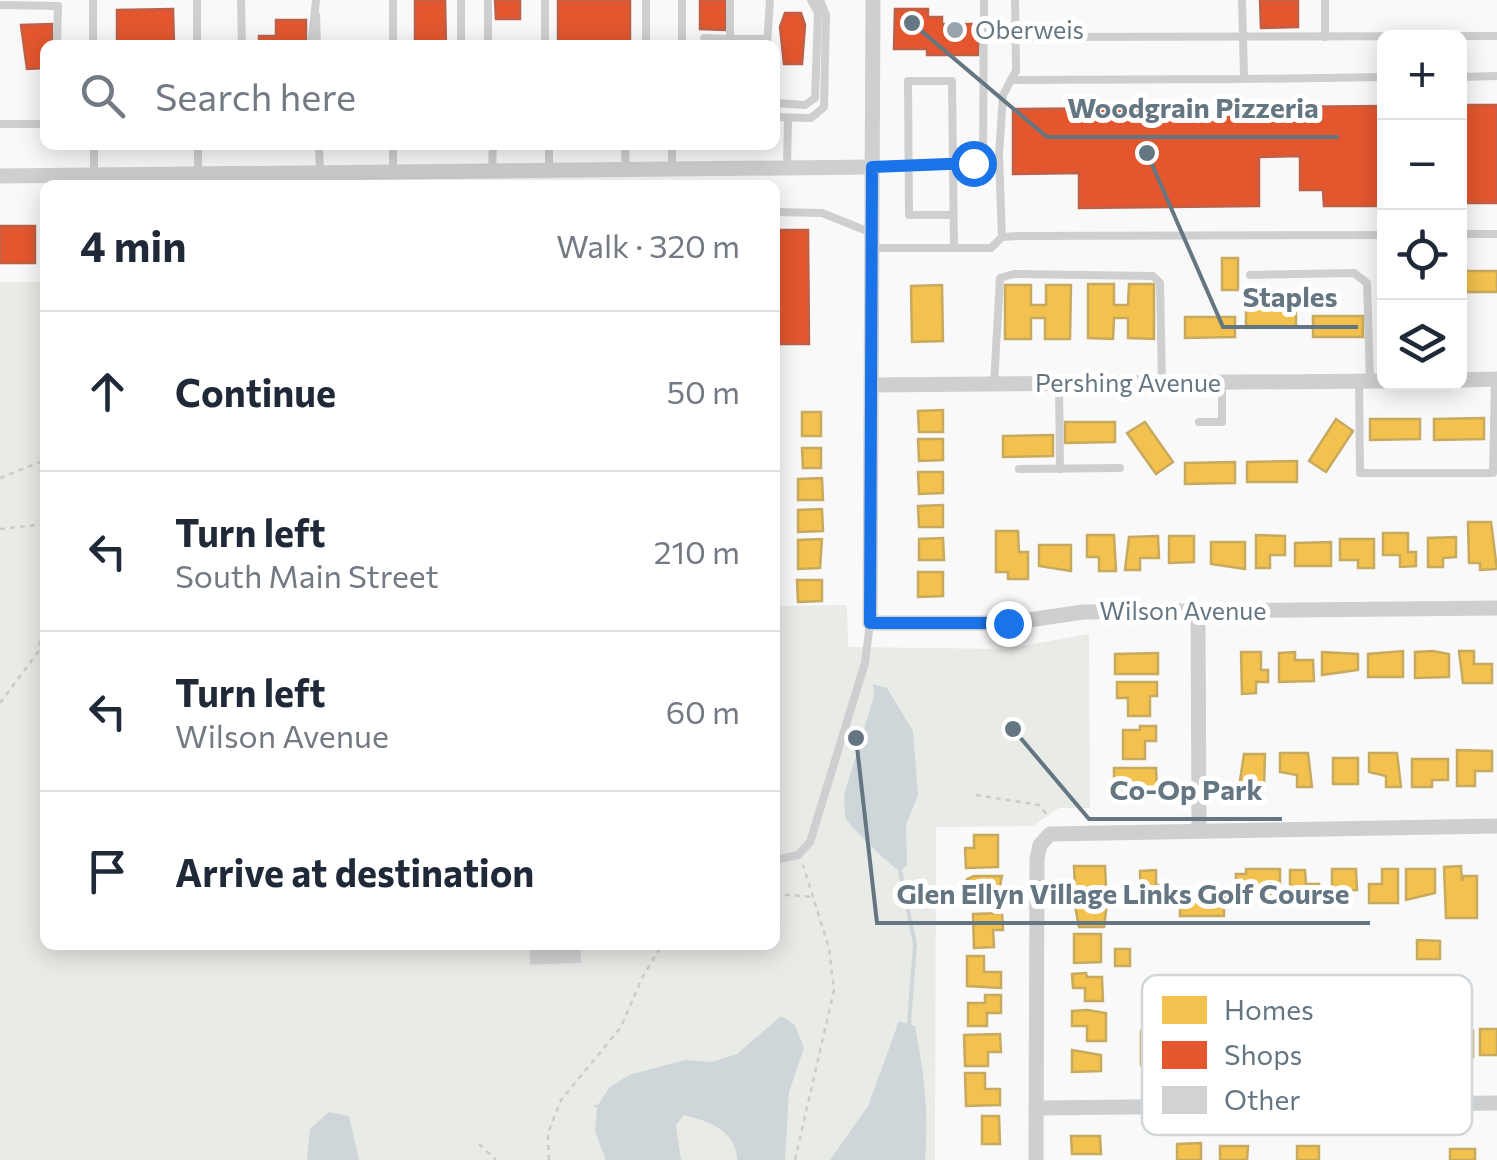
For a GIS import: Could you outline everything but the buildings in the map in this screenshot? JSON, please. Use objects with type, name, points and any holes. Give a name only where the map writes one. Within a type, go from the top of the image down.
[{"type":"street","points":[[870,623],[873,0]]},
{"type":"street","points":[[0,176],[672,169],[723,177],[787,168],[872,167]]},
{"type":"street","points":[[1467,380],[1496,380]]},
{"type":"street","name":"Pershing Avenue","points":[[870,385],[1371,381]]},
{"type":"street","name":"Wilson Avenue","points":[[870,623],[1008,623],[1082,612],[1497,608]]},
{"type":"street","points":[[1198,611],[1198,830]]},
{"type":"street","points":[[1036,1160],[1037,859],[1047,836],[1497,826]]},
{"type":"street","points":[[1472,1103],[1497,1103]]},
{"type":"street","points":[[1036,1108],[1142,1107]]},
{"type":"lane","points":[[93,0],[93,40]]},
{"type":"lane","points":[[197,0],[197,40]]},
{"type":"lane","points":[[241,0],[242,40]]},
{"type":"lane","points":[[314,40],[316,0]]},
{"type":"lane","points":[[393,0],[393,40]]},
{"type":"lane","points":[[461,0],[461,40]]},
{"type":"lane","points":[[488,0],[488,40]]},
{"type":"lane","points":[[544,40],[545,0]]},
{"type":"lane","points":[[646,0],[646,40]]},
{"type":"lane","points":[[682,0],[682,40]]},
{"type":"lane","points":[[730,0],[730,39]]},
{"type":"lane","points":[[766,40],[770,0]]},
{"type":"lane","points":[[780,103],[806,105],[815,98],[818,13],[811,0]]},
{"type":"lane","points":[[780,117],[811,118],[824,107],[826,15],[820,0]]},
{"type":"lane","points":[[872,167],[973,163],[983,149],[984,0]]},
{"type":"lane","points":[[780,212],[822,213],[872,241],[992,248],[1002,237],[999,155],[1003,95],[1016,71],[1015,0]]},
{"type":"lane","points":[[1242,0],[1244,79]]},
{"type":"lane","points":[[1325,0],[1325,37]]},
{"type":"lane","points":[[0,5],[58,6],[57,40]]},
{"type":"lane","points":[[1015,38],[1497,36]]},
{"type":"lane","points":[[704,38],[742,40]]},
{"type":"lane","points":[[1467,76],[1497,76]]},
{"type":"lane","points":[[1011,80],[1377,77]]},
{"type":"lane","points":[[954,214],[908,215],[908,81],[952,81],[954,214],[954,248]]},
{"type":"lane","points":[[787,168],[788,118]]},
{"type":"lane","points":[[0,124],[40,124]]},
{"type":"lane","points":[[94,150],[94,175]]},
{"type":"lane","points":[[198,150],[198,174]]},
{"type":"lane","points":[[319,150],[320,172]]},
{"type":"lane","points":[[393,150],[393,171]]},
{"type":"lane","points":[[492,170],[493,150]]},
{"type":"lane","points":[[548,150],[549,170]]},
{"type":"lane","points":[[625,150],[626,169]]},
{"type":"lane","points":[[672,150],[672,169]]},
{"type":"lane","points":[[1002,237],[1377,234]]},
{"type":"lane","points":[[1467,234],[1497,234]]},
{"type":"lane","points":[[1250,275],[1354,273],[1367,283],[1371,381],[1360,473],[1493,473],[1496,380]]},
{"type":"lane","points":[[994,384],[1000,278],[1014,274],[1153,276],[1160,283],[1162,382]]},
{"type":"lane","points":[[1198,422],[1222,422],[1222,382]]},
{"type":"lane","points":[[1058,384],[1060,469]]},
{"type":"lane","points":[[1019,469],[1120,468]]},
{"type":"lane","points":[[780,859],[798,855],[810,842],[865,663],[870,623]]},
{"type":"path","points":[[0,478],[40,462]]},
{"type":"path","points":[[0,530],[40,525]]},
{"type":"path","points":[[0,703],[38,652],[40,642]]},
{"type":"path","points":[[976,796],[1038,805],[1049,816],[1047,836]]},
{"type":"path","points":[[795,1160],[834,990],[832,962],[815,897],[798,855]]},
{"type":"path","points":[[780,894],[815,897]]},
{"type":"path","points":[[549,1160],[548,1133],[561,1100],[620,1027],[659,950]]},
{"type":"path","points":[[479,1144],[496,1160]]},
{"type":"shaded area","points":[[0,282],[40,282],[40,950],[780,950],[780,606],[847,605],[848,647],[1005,649],[1089,634],[1090,808],[1059,808],[1033,826],[936,827],[935,1160],[0,1160]]},
{"type":"shaded area","points":[[873,684],[887,688],[913,731],[918,795],[906,825],[907,865],[900,871],[863,838],[845,814],[844,795],[874,696]]},
{"type":"shaded area","points":[[781,1016],[795,1025],[804,1048],[789,1092],[785,1160],[737,1160],[732,1142],[720,1129],[684,1115],[676,1125],[681,1160],[606,1160],[595,1131],[597,1108],[593,1105],[598,1105],[609,1088],[629,1075],[685,1060],[712,1062],[737,1054]]},
{"type":"shaded area","points":[[899,1021],[915,1026],[925,1093],[925,1160],[830,1160],[868,1106]]},
{"type":"shaded area","points":[[329,1112],[349,1116],[359,1160],[307,1160],[310,1129]]},
{"type":"waterway","points":[[900,871],[915,944],[909,1023]]},
{"type":"place","name":"Woodgrain Pizzeria","points":[[912,23]]},
{"type":"place","name":"Oberweis","points":[[955,30]]},
{"type":"place","name":"Staples","points":[[1147,153]]},
{"type":"place","name":"Co-Op Park","points":[[1013,729]]},
{"type":"place","name":"Glen Ellyn Village Links Golf Course","points":[[856,738]]},
{"type":"route","points":[[973,163],[872,167],[870,623],[1008,623]]}]
